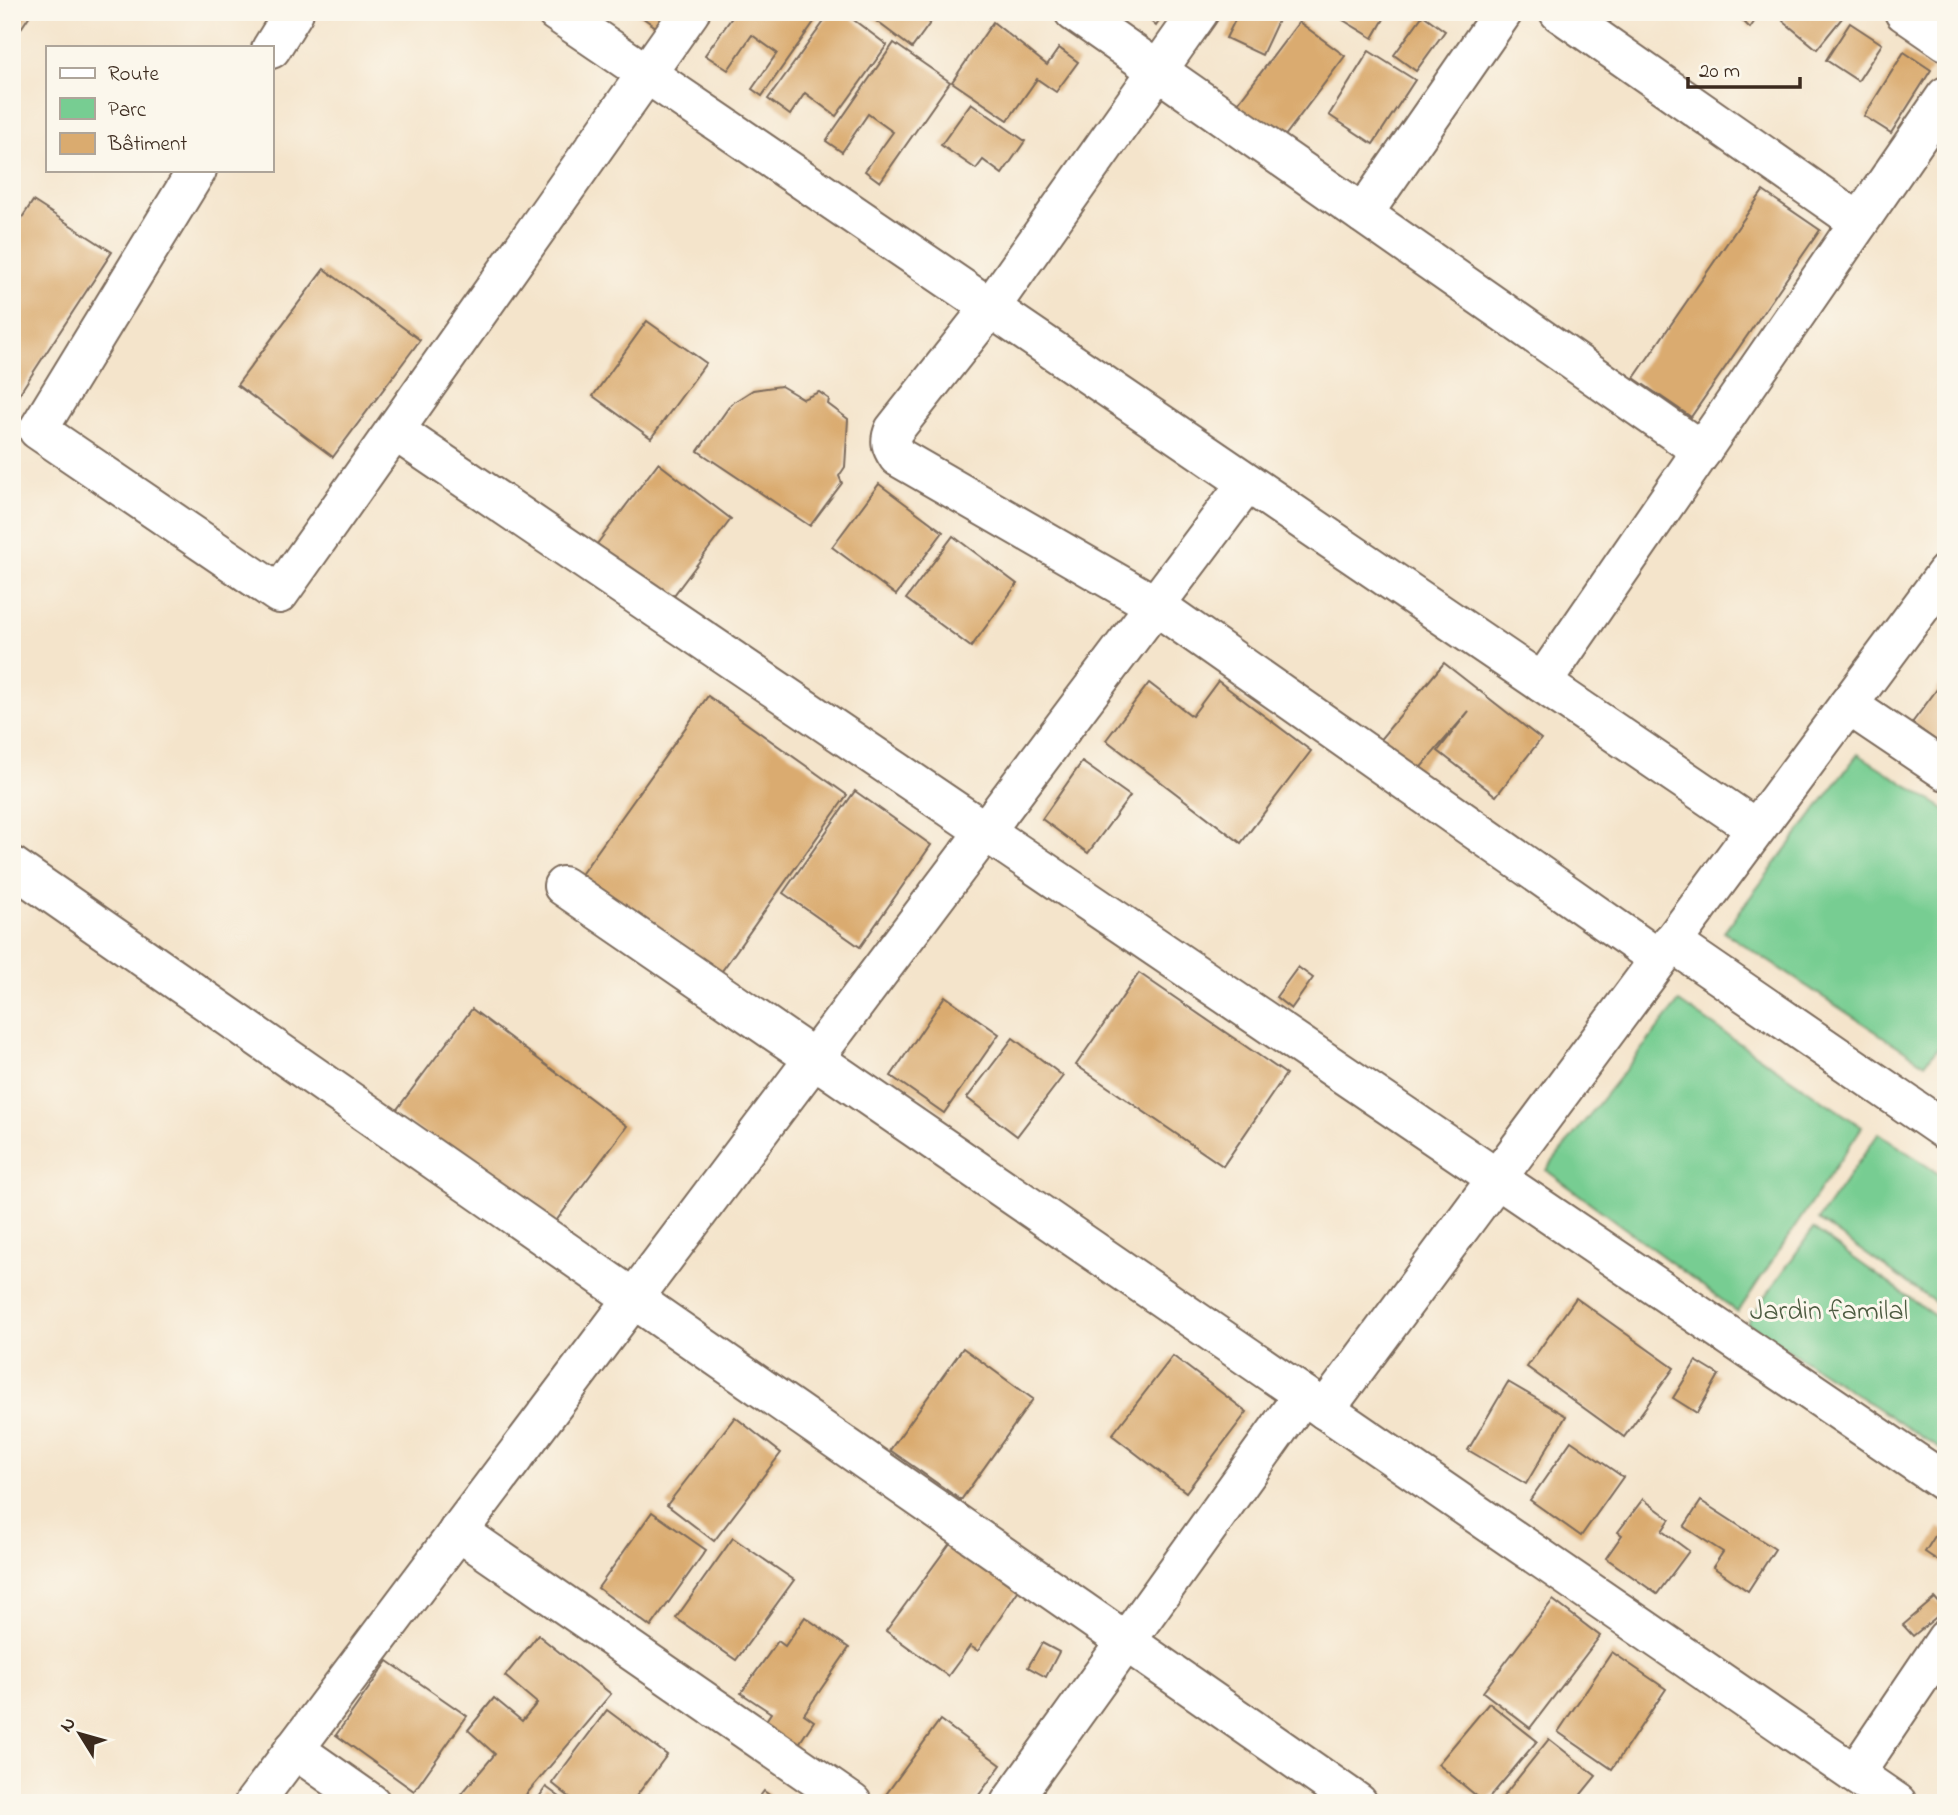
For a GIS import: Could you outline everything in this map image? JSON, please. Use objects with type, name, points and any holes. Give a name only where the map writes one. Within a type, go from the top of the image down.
[{"type":"street","points":[[273,46],[294,12]]},
{"type":"street","points":[[556,12],[1755,828]]},
{"type":"street","points":[[196,172],[38,430],[279,594],[690,12]]},
{"type":"street","points":[[1074,12],[1702,451]]},
{"type":"street","points":[[1199,12],[990,308],[894,430],[890,438],[891,447],[898,457],[1155,605],[1665,950],[1946,1131]]},
{"type":"street","points":[[1363,214],[1503,12]]},
{"type":"street","points":[[1559,12],[1859,222]]},
{"type":"street","points":[[1904,12],[1946,41]]},
{"type":"street","points":[[1542,683],[1946,96]]},
{"type":"street","points":[[395,431],[1946,1483]]},
{"type":"street","points":[[254,1803],[1247,483]]},
{"type":"street","points":[[1010,1803],[1126,1642],[1314,1402],[1496,1178],[1946,573]]},
{"type":"street","points":[[1848,705],[1946,771]]},
{"type":"street","points":[[12,866],[1358,1803]]},
{"type":"street","points":[[563,886],[1897,1803]]},
{"type":"street","points":[[458,1531],[852,1803]]},
{"type":"street","points":[[1855,1774],[1946,1639]]},
{"type":"street","points":[[294,1749],[371,1803]]},
{"type":"green space","points":[[1858,754],[1946,810],[1946,1038],[1925,1064],[1724,932]]},
{"type":"green space","points":[[1679,1002],[1862,1127],[1738,1312],[1546,1170]]},
{"type":"green space","points":[[1879,1133],[1946,1179],[1946,1310],[1818,1220]]},
{"type":"green space","name":"Jardin familal","points":[[1813,1229],[1946,1324],[1946,1453],[1747,1323]]},
{"type":"building","points":[[12,12],[32,12],[12,42]]},
{"type":"building","points":[[635,12],[672,12],[660,30]]},
{"type":"building","points":[[736,12],[821,12],[762,96],[752,89],[777,53],[752,35],[728,70],[705,55]]},
{"type":"building","points":[[831,12],[843,12],[887,45],[836,116],[805,93],[790,115],[768,99]]},
{"type":"building","points":[[864,12],[938,12],[912,48]]},
{"type":"building","points":[[1140,12],[1165,12],[1156,26]]},
{"type":"building","points":[[1239,12],[1282,12],[1262,55],[1226,38]]},
{"type":"building","points":[[1341,12],[1388,12],[1373,38],[1338,17]]},
{"type":"building","points":[[1591,12],[1618,12],[1608,25]]},
{"type":"building","points":[[1734,12],[1761,12],[1750,28]]},
{"type":"building","points":[[1789,12],[1847,12],[1817,49],[1783,21]]},
{"type":"building","points":[[1423,15],[1445,31],[1416,71],[1394,55]]},
{"type":"building","points":[[993,22],[1047,65],[1059,48],[1078,62],[1056,92],[1037,79],[1008,120],[952,82]]},
{"type":"building","points":[[1299,22],[1345,56],[1281,141],[1235,107]]},
{"type":"building","points":[[1850,23],[1882,44],[1858,81],[1826,60]]},
{"type":"building","points":[[894,43],[950,82],[880,182],[865,171],[893,132],[868,114],[842,152],[826,141]]},
{"type":"building","points":[[1369,51],[1415,80],[1373,144],[1329,115]]},
{"type":"building","points":[[1904,52],[1931,70],[1891,133],[1864,116]]},
{"type":"building","points":[[971,103],[1025,141],[1002,174],[983,160],[976,169],[941,145]]},
{"type":"building","points":[[1763,191],[1820,230],[1691,417],[1634,378]]},
{"type":"building","points":[[33,201],[112,252],[12,405],[12,233]]},
{"type":"building","points":[[324,269],[420,340],[333,457],[237,385]]},
{"type":"building","points":[[647,321],[706,363],[651,438],[593,396]]},
{"type":"building","points":[[781,386],[803,399],[819,392],[829,399],[828,404],[848,419],[845,467],[839,476],[842,483],[810,526],[698,451],[731,404],[753,390]]},
{"type":"building","points":[[658,463],[731,519],[671,599],[597,544]]},
{"type":"building","points":[[879,484],[943,532],[896,595],[832,547]]},
{"type":"building","points":[[953,536],[1017,584],[971,647],[906,599]]},
{"type":"building","points":[[1444,663],[1541,739],[1496,796],[1438,751],[1469,711],[1410,780],[1372,749]]},
{"type":"building","points":[[1946,677],[1946,748],[1912,723]]},
{"type":"building","points":[[1218,681],[1311,751],[1241,843],[1106,740],[1149,683],[1192,716]]},
{"type":"building","points":[[708,696],[847,795],[719,975],[580,876]]},
{"type":"building","points":[[1082,762],[1130,796],[1088,853],[1042,819]]},
{"type":"building","points":[[855,791],[931,845],[860,947],[783,893]]},
{"type":"building","points":[[1298,967],[1313,978],[1291,1009],[1276,997]]},
{"type":"building","points":[[1139,973],[1286,1074],[1223,1166],[1076,1065]]},
{"type":"building","points":[[945,996],[999,1034],[944,1113],[891,1076]]},
{"type":"building","points":[[472,1009],[627,1126],[550,1229],[395,1112]]},
{"type":"building","points":[[1013,1038],[1063,1076],[1017,1136],[967,1098]]},
{"type":"building","points":[[1576,1298],[1674,1368],[1624,1437],[1527,1367]]},
{"type":"building","points":[[963,1348],[1033,1399],[961,1500],[890,1450]]},
{"type":"building","points":[[1173,1356],[1247,1412],[1186,1492],[1112,1435]]},
{"type":"building","points":[[1696,1361],[1719,1375],[1697,1413],[1673,1398]]},
{"type":"building","points":[[1508,1382],[1566,1416],[1526,1484],[1468,1450]]},
{"type":"building","points":[[735,1417],[781,1453],[714,1541],[667,1505]]},
{"type":"building","points":[[1571,1441],[1623,1477],[1581,1536],[1530,1500]]},
{"type":"building","points":[[1643,1499],[1670,1519],[1662,1531],[1689,1551],[1657,1594],[1606,1558],[1622,1535],[1618,1532]]},
{"type":"building","points":[[1701,1501],[1775,1549],[1748,1591],[1713,1567],[1723,1552],[1684,1527]]},
{"type":"building","points":[[652,1512],[706,1550],[651,1627],[598,1588]]},
{"type":"building","points":[[1940,1528],[1946,1531],[1946,1566],[1925,1552]]},
{"type":"building","points":[[733,1538],[794,1580],[736,1660],[676,1618]]},
{"type":"building","points":[[951,1542],[1018,1591],[978,1651],[970,1646],[948,1676],[886,1631]]},
{"type":"building","points":[[1935,1598],[1945,1610],[1913,1636],[1903,1625]]},
{"type":"building","points":[[1553,1600],[1600,1636],[1530,1728],[1483,1692]]},
{"type":"building","points":[[805,1617],[849,1648],[804,1714],[814,1721],[790,1757],[757,1734],[771,1713],[741,1693],[778,1641],[785,1646]]},
{"type":"building","points":[[538,1635],[611,1694],[519,1803],[454,1803],[495,1754],[468,1730],[494,1698],[522,1721],[537,1703],[505,1676]]},
{"type":"building","points":[[1042,1643],[1059,1652],[1046,1677],[1028,1667]]},
{"type":"building","points":[[1612,1652],[1666,1689],[1612,1769],[1558,1732]]},
{"type":"building","points":[[388,1661],[467,1716],[414,1791],[336,1735]]},
{"type":"building","points":[[1489,1703],[1537,1741],[1485,1803],[1438,1764]]},
{"type":"building","points":[[607,1710],[667,1755],[631,1803],[577,1803],[552,1783]]},
{"type":"building","points":[[940,1720],[1001,1765],[973,1803],[885,1803],[882,1800]]},
{"type":"building","points":[[1549,1739],[1596,1776],[1574,1803],[1498,1803]]},
{"type":"building","points":[[546,1787],[568,1803],[535,1803]]},
{"type":"building","points":[[764,1791],[780,1803],[755,1803]]}]
